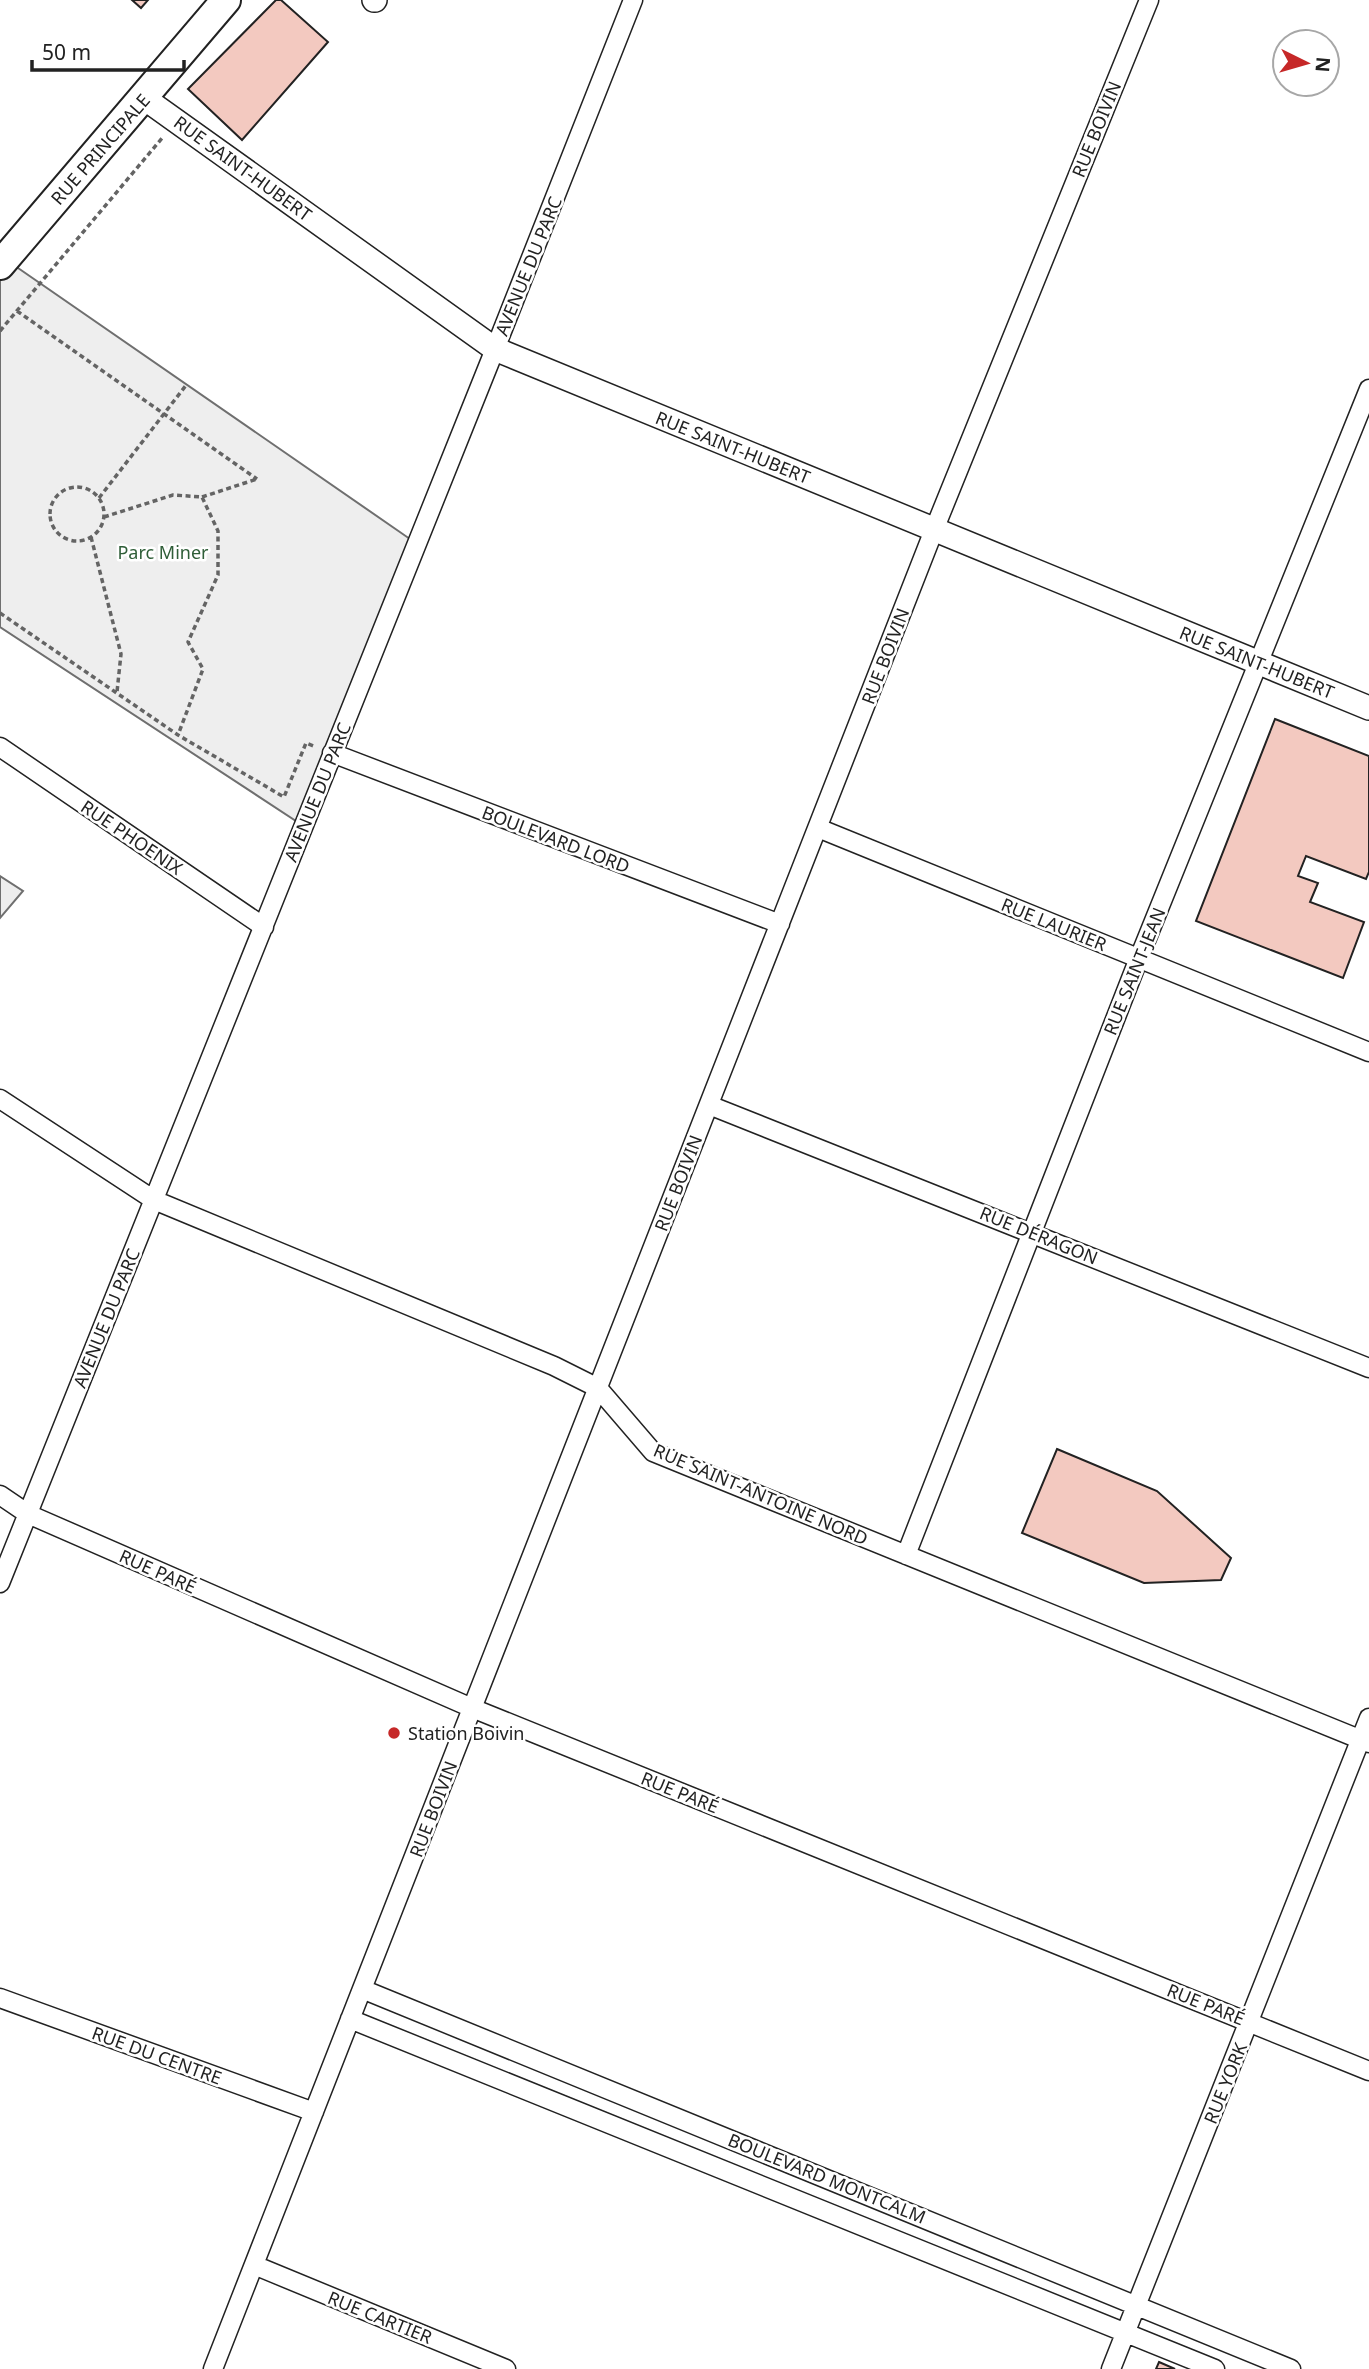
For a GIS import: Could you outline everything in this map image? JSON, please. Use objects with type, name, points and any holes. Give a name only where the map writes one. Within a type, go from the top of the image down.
[{"type":"main road","name":"RUE PRINCIPALE","points":[[0,265],[226,0]]},
{"type":"street","name":"AVENUE DU PARC","points":[[0,1583],[633,0]]},
{"type":"street","name":"RUE BOIVIN","points":[[213,2369],[934,530],[1149,0]]},
{"type":"street","name":"RUE SAINT-HUBERT","points":[[144,98],[495,349],[1369,708]]},
{"type":"street","name":"RUE SAINT-JEAN","points":[[906,1555],[1139,958],[1369,389]]},
{"type":"street","name":"RUE PHOENIX","points":[[0,747],[264,927]]},
{"type":"street","name":"BOULEVARD LORD","points":[[332,753],[780,924]]},
{"type":"street","name":"RUE LAURIER","points":[[818,828],[1369,1052]]},
{"type":"street","name":"RUE SAINT-ANTOINE NORD","points":[[0,1099],[153,1200],[554,1366],[598,1388],[653,1452],[1365,1741]]},
{"type":"street","name":"RUE DÉRAGON","points":[[709,1105],[1369,1368]]},
{"type":"street","name":"RUE PARÉ","points":[[0,1495],[28,1514],[472,1708],[1369,2071]]},
{"type":"street","name":"RUE YORK","points":[[1111,2369],[1249,2022],[1365,1741],[1369,1718]]},
{"type":"street","name":"BOULEVARD MONTCALM","points":[[362,1989],[1291,2369]]},
{"type":"street","name":"RUE DU CENTRE","points":[[0,1998],[314,2112]]},
{"type":"street","name":"BOULEVARD MONTCALM","points":[[351,2019],[1215,2369]]},
{"type":"street","name":"RUE CARTIER","points":[[254,2265],[506,2369]]},
{"type":"path","points":[[0,331],[177,121]]},
{"type":"path","points":[[17,311],[257,479],[202,497],[173,495],[104,517]]},
{"type":"path","points":[[99,498],[187,384]]},
{"type":"path","points":[[74,487],[88,489],[99,498],[104,517],[98,532],[91,537],[74,541],[58,533],[51,517],[51,509],[58,495],[74,487]]},
{"type":"path","points":[[178,735],[203,669],[188,642],[218,575],[218,531],[202,497]]},
{"type":"path","points":[[91,537],[121,654],[117,694]]},
{"type":"path","points":[[0,613],[178,735],[284,797],[306,743],[332,753]]},
{"type":"green space","name":"Parc Miner","points":[[5,259],[410,539],[299,823],[0,627],[0,265]]},
{"type":"shaded area","points":[[0,876],[23,891],[0,918]]},
{"type":"building","points":[[132,0],[148,0],[141,8]]},
{"type":"building","points":[[276,0],[281,0],[328,42],[242,140],[188,89]]},
{"type":"building","points":[[1275,719],[1369,756],[1369,872],[1366,879],[1306,856],[1298,876],[1318,883],[1310,902],[1364,922],[1343,978],[1196,921]]},
{"type":"building","points":[[1057,1449],[1157,1491],[1231,1558],[1221,1580],[1144,1583],[1022,1533]]},
{"type":"building","points":[[1159,2362],[1175,2369],[1156,2369]]},
{"type":"place","name":"Station Boivin","points":[[394,1733]]}]
